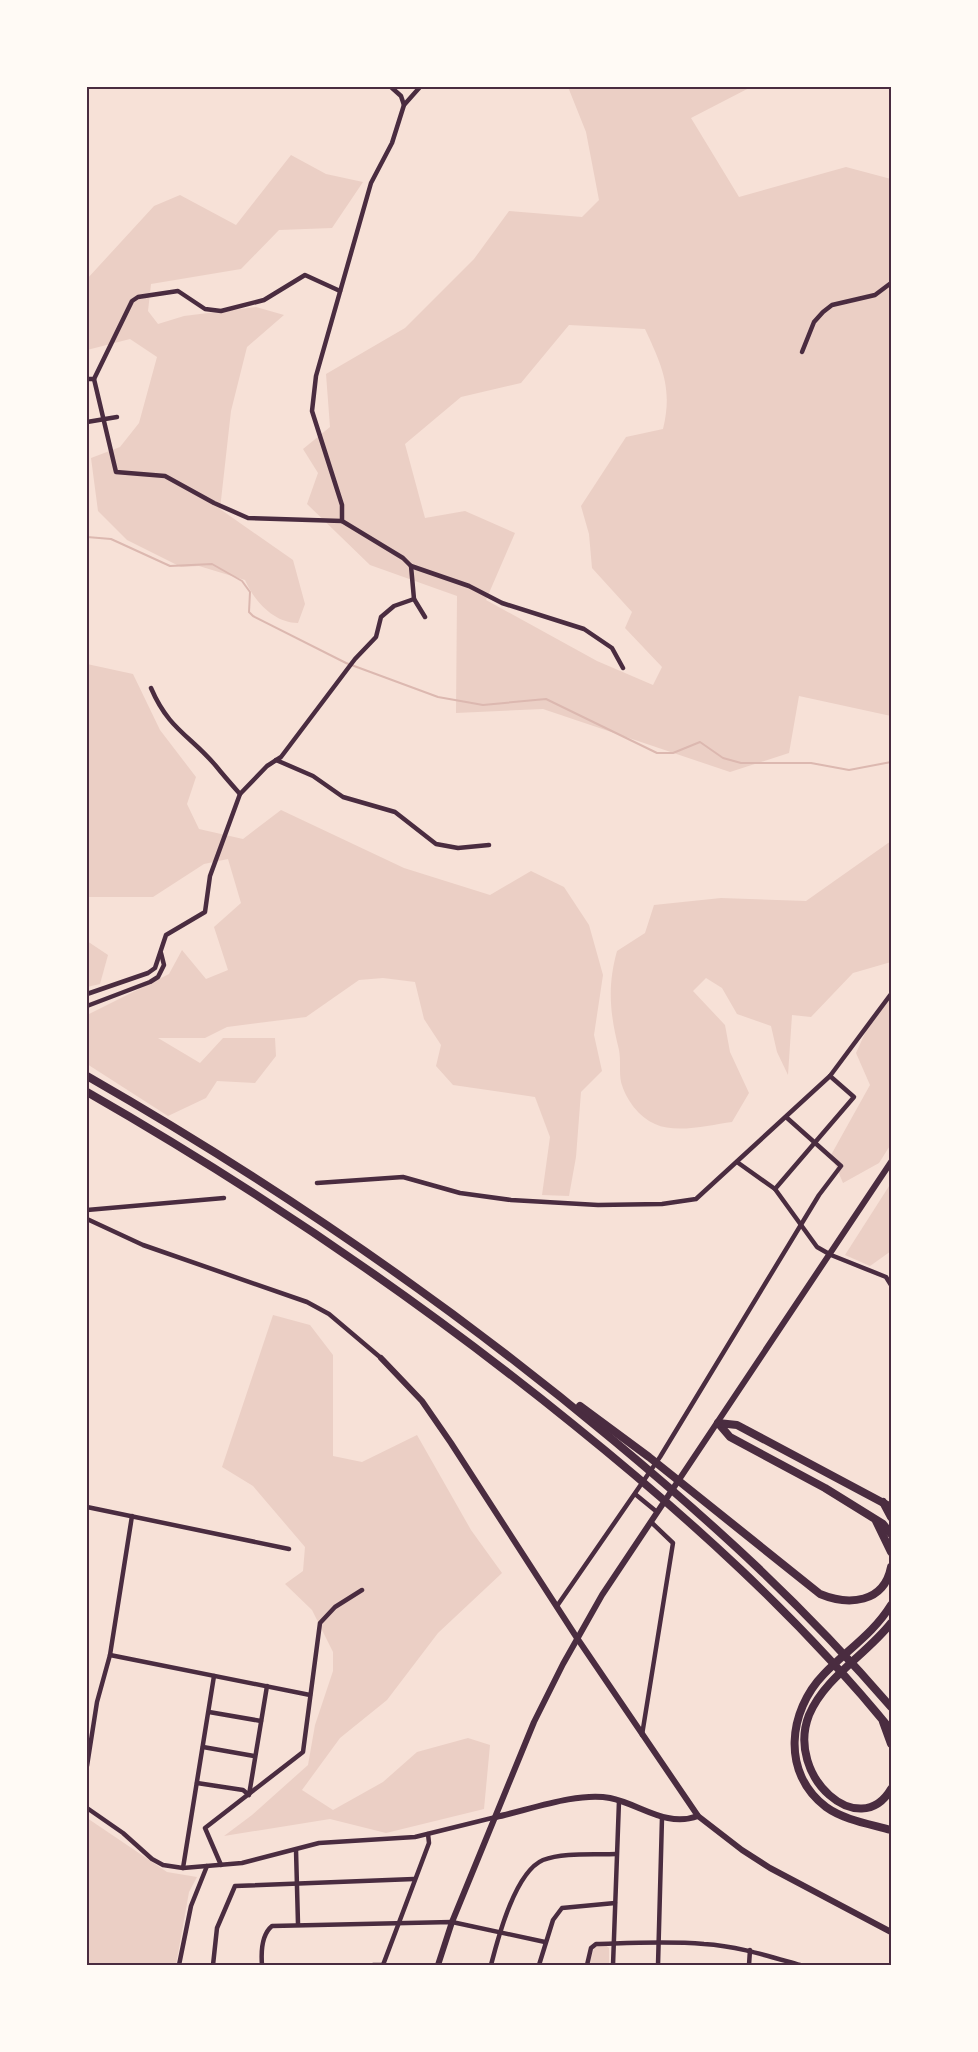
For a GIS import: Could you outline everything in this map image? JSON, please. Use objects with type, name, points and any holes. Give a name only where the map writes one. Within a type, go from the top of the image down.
[{"type":"highway","points":[[87,1076],[217,1154],[353,1243],[458,1317],[563,1398],[685,1500],[784,1591],[891,1707]]},
{"type":"highway","points":[[87,1092],[209,1165],[389,1284],[542,1399],[675,1508],[717,1546],[822,1653],[891,1730]]},
{"type":"highway","points":[[563,1398],[579,1405],[649,1457],[810,1586],[832,1599],[855,1602],[876,1594],[887,1580],[891,1567]]},
{"type":"highway","points":[[718,1423],[737,1425],[891,1507]]},
{"type":"highway","points":[[718,1423],[730,1437],[825,1488],[883,1524],[891,1534]]},
{"type":"highway","points":[[882,1502],[891,1517]]},
{"type":"highway","points":[[876,1521],[891,1552]]},
{"type":"highway","points":[[891,1605],[867,1637],[824,1673],[814,1686],[797,1720],[794,1743],[804,1780],[818,1800],[840,1814],[891,1830]]},
{"type":"highway","points":[[891,1623],[820,1696],[808,1718],[804,1740],[811,1773],[832,1798],[848,1806],[867,1807],[881,1801],[891,1789]]},
{"type":"highway","points":[[882,1720],[891,1744]]},
{"type":"street","points":[[391,87],[401,96],[404,105]]},
{"type":"street","points":[[342,521],[342,505],[312,411],[316,376],[366,197],[392,143],[404,105],[420,87]]},
{"type":"street","points":[[340,291],[304,275],[264,300],[222,311],[205,309],[178,291],[138,297],[127,307],[94,379],[116,472],[165,476],[214,503],[248,518],[342,521],[396,554],[411,566],[469,586],[502,603],[584,629],[612,648],[623,668]]},
{"type":"street","points":[[802,352],[814,322],[832,305],[875,295],[891,283]]},
{"type":"street","points":[[87,379],[94,379]]},
{"type":"street","points":[[87,422],[117,417]]},
{"type":"street","points":[[411,566],[414,599],[425,617]]},
{"type":"street","points":[[87,994],[148,973],[155,968],[166,935],[205,912],[210,876],[240,794],[267,766],[276,760],[355,659],[376,637],[381,616],[394,606],[414,599]]},
{"type":"street","points":[[151,688],[161,711],[169,721],[216,766],[240,794]]},
{"type":"street","points":[[276,760],[314,776],[343,797],[362,800],[395,812],[436,844],[458,848],[489,845]]},
{"type":"street","points":[[87,1005],[150,982],[162,970],[161,953]]},
{"type":"street","points":[[317,1183],[403,1177],[460,1193],[511,1200],[598,1205],[662,1204],[696,1199],[830,1076],[891,994]]},
{"type":"street","points":[[775,1189],[854,1097],[830,1076]]},
{"type":"street","points":[[557,1606],[635,1494],[800,1226],[841,1166],[786,1117]]},
{"type":"street","points":[[737,1161],[775,1189],[817,1247],[886,1277],[891,1285]]},
{"type":"street","points":[[438,1965],[453,1922],[545,1697],[577,1638],[602,1595],[891,1162]]},
{"type":"street","points":[[87,1210],[224,1198]]},
{"type":"street","points":[[87,1219],[143,1245],[307,1302],[329,1314],[381,1358],[422,1401],[577,1638],[698,1816],[761,1862],[891,1932]]},
{"type":"street","points":[[635,1494],[657,1512]]},
{"type":"street","points":[[87,1507],[289,1550]]},
{"type":"street","points":[[87,1766],[97,1702],[110,1655],[132,1516]]},
{"type":"street","points":[[642,1735],[673,1543],[651,1522]]},
{"type":"street","points":[[221,1865],[205,1827],[303,1752],[320,1623],[335,1608],[362,1590]]},
{"type":"street","points":[[110,1655],[309,1695]]},
{"type":"street","points":[[183,1868],[214,1676]]},
{"type":"street","points":[[249,1795],[267,1686]]},
{"type":"street","points":[[209,1712],[261,1721]]},
{"type":"street","points":[[203,1747],[254,1756]]},
{"type":"street","points":[[197,1783],[243,1790],[249,1795]]},
{"type":"street","points":[[87,1808],[123,1833],[152,1859],[163,1865],[183,1868],[242,1863],[319,1843],[405,1838],[599,1797],[619,1801],[662,1818],[681,1820],[698,1816]]},
{"type":"street","points":[[613,1965],[619,1801]]},
{"type":"street","points":[[658,1965],[662,1818]]},
{"type":"street","points":[[373,1965],[383,1965],[429,1843],[428,1834]]},
{"type":"street","points":[[296,1850],[298,1924]]},
{"type":"street","points":[[491,1965],[500,1932],[524,1876],[536,1863],[552,1857],[616,1854]]},
{"type":"street","points":[[179,1965],[191,1906],[207,1866]]},
{"type":"street","points":[[213,1965],[217,1928],[235,1886],[414,1879]]},
{"type":"street","points":[[539,1965],[553,1920],[562,1908],[615,1903]]},
{"type":"street","points":[[262,1965],[261,1953],[268,1928],[298,1924],[453,1922],[545,1942]]},
{"type":"street","points":[[587,1965],[593,1945],[614,1943],[705,1944],[750,1950],[800,1965]]},
{"type":"street","points":[[749,1965],[750,1950]]},
{"type":"shaded area","points":[[568,87],[751,87],[691,118],[739,197],[846,167],[891,179],[891,716],[799,696],[789,753],[730,772],[543,709],[456,713],[457,596],[370,565],[307,504],[318,473],[303,449],[330,427],[326,374],[405,328],[474,259],[509,211],[582,217],[599,200],[586,132]],"holes":[[[569,325],[645,329],[661,366],[666,389],[667,401],[663,429],[626,437],[581,506],[589,534],[592,568],[632,612],[625,628],[662,667],[653,685],[597,661],[486,600],[515,533],[465,511],[425,518],[405,444],[461,397],[521,383]]]},
{"type":"shaded area","points":[[291,155],[326,174],[363,182],[332,228],[279,230],[241,269],[151,284],[148,311],[158,324],[184,316],[256,307],[284,315],[247,347],[231,411],[220,509],[293,560],[305,604],[298,623],[273,615],[259,603],[245,580],[199,566],[181,567],[127,540],[98,511],[91,458],[120,447],[139,423],[157,357],[130,339],[87,350],[87,279],[154,206],[180,195],[236,225]]},
{"type":"shaded area","points":[[87,664],[133,674],[160,730],[196,777],[187,804],[199,829],[243,839],[281,810],[404,868],[490,895],[531,871],[564,887],[589,925],[603,975],[594,1035],[602,1071],[581,1092],[576,1157],[569,1196],[542,1195],[550,1137],[535,1097],[453,1085],[436,1066],[441,1045],[424,1019],[415,982],[383,978],[359,980],[306,1017],[227,1027],[205,1038],[158,1038],[200,1063],[223,1038],[275,1038],[276,1056],[255,1083],[217,1081],[206,1098],[168,1116],[87,1064],[87,1015],[169,974],[182,950],[206,979],[228,970],[214,927],[241,903],[228,859],[204,864],[153,897],[87,897]]},
{"type":"shaded area","points":[[891,841],[891,962],[853,973],[811,1017],[792,1015],[788,1075],[777,1052],[771,1026],[737,1014],[722,988],[706,978],[693,991],[725,1025],[730,1052],[749,1093],[732,1122],[693,1128],[673,1128],[663,1127],[649,1121],[630,1101],[623,1089],[620,1054],[613,1024],[611,989],[617,951],[645,933],[654,905],[721,898],[806,901]]},
{"type":"shaded area","points":[[87,941],[108,955],[100,984],[87,987]]},
{"type":"shaded area","points":[[891,995],[891,1144],[879,1163],[843,1183],[831,1155],[870,1085],[856,1053],[870,1022]]},
{"type":"shaded area","points":[[891,1183],[891,1251],[870,1266],[845,1255]]},
{"type":"shaded area","points":[[273,1315],[310,1325],[333,1355],[333,1456],[362,1462],[417,1435],[471,1530],[502,1573],[438,1633],[387,1700],[340,1738],[302,1790],[333,1810],[383,1782],[417,1752],[468,1738],[490,1745],[484,1809],[386,1833],[330,1819],[224,1836],[252,1815],[308,1765],[315,1725],[333,1671],[333,1652],[312,1610],[285,1584],[303,1571],[305,1547],[253,1486],[222,1467]]},
{"type":"shaded area","points":[[87,1818],[167,1872],[197,1877],[189,1892],[176,1965],[87,1965]]},
{"type":"shaded area","points":[[595,1945],[606,1945],[609,1948],[609,1965],[589,1965]]},
{"type":"waterway","points":[[87,537],[111,539],[170,566],[212,564],[242,581],[250,592],[249,612],[253,616],[346,663],[438,697],[483,705],[546,699],[657,753],[673,753],[700,742],[723,758],[741,763],[811,763],[849,770],[891,762]]}]
